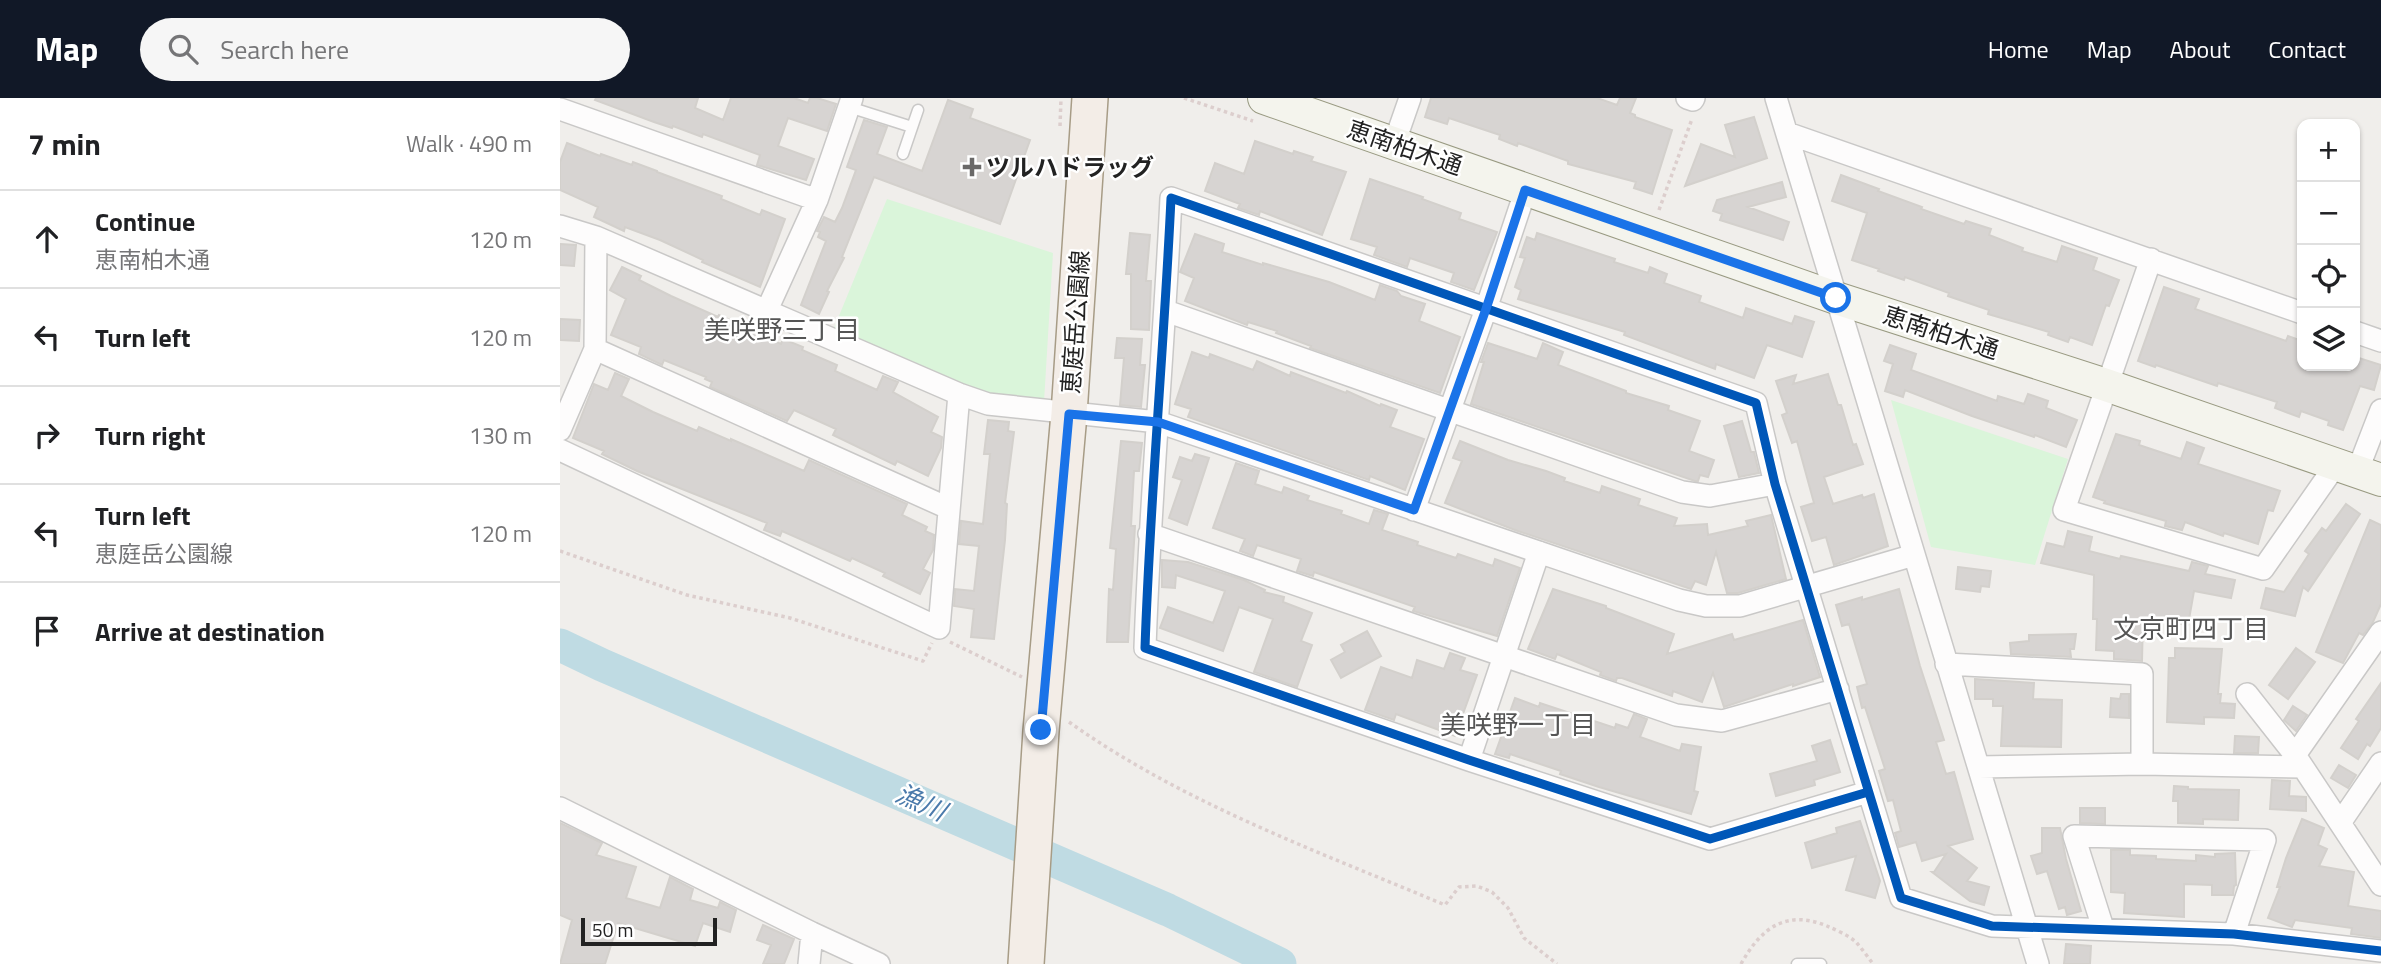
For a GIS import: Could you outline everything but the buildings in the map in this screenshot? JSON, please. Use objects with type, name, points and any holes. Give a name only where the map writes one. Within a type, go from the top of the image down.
[{"type":"main road","name":"恵庭岳公園線","points":[[1026,964],[1055,726],[1069,414],[1090,98]]},
{"type":"street","name":"恵南柏木通","points":[[1264,98],[1836,298],[2106,385],[2358,473]]},
{"type":"street","points":[[1394,144],[1410,98]]},
{"type":"street","points":[[1776,98],[2038,964]]},
{"type":"street","points":[[767,310],[817,200],[850,102]]},
{"type":"street","points":[[560,109],[817,200]]},
{"type":"street","points":[[1787,133],[2297,311]]},
{"type":"street","points":[[1414,510],[1486,309],[1525,190]]},
{"type":"street","points":[[1868,792],[1710,839],[1469,760],[1145,648],[1149,534],[1166,311],[1171,198],[1756,403],[1775,484],[1901,898],[1992,926],[2026,925],[2234,934],[2372,954]]},
{"type":"street","points":[[560,226],[596,237],[959,394],[988,404],[1158,422],[1679,600],[1706,606],[1740,606],[1914,555]]},
{"type":"street","points":[[560,430],[595,349],[596,237]]},
{"type":"street","points":[[2151,259],[2064,510],[2263,569],[2358,473],[2381,411]]},
{"type":"street","points":[[1166,311],[1682,492],[1710,496],[1775,484]]},
{"type":"street","points":[[2360,334],[2381,341]]},
{"type":"street","points":[[595,349],[948,508]]},
{"type":"street","points":[[560,450],[939,628],[959,394]]},
{"type":"street","points":[[1149,534],[1676,715],[1722,721],[1838,689]]},
{"type":"street","points":[[1469,760],[1539,552]]},
{"type":"street","points":[[2298,761],[2381,632]]},
{"type":"street","points":[[1946,664],[2142,674],[2142,764]]},
{"type":"street","points":[[2247,694],[2298,761],[2381,885]]},
{"type":"street","points":[[1979,767],[2298,761]]},
{"type":"street","points":[[2340,823],[2379,769]]},
{"type":"street","points":[[560,808],[879,964]]},
{"type":"street","points":[[2103,928],[2074,836],[2265,840],[2234,934]]},
{"type":"street","points":[[809,964],[812,933]]},
{"type":"lane","points":[[850,102],[912,127]]},
{"type":"lane","points":[[903,154],[918,110]]},
{"type":"lane","points":[[1797,964],[1821,964]]},
{"type":"path","points":[[1658,212],[1693,116],[1691,99]]},
{"type":"path","points":[[560,551],[687,595],[790,618],[923,661],[939,628]]},
{"type":"path","points":[[1055,726],[1250,822],[1445,905],[1459,887],[1477,886],[1492,892],[1516,919],[1524,938],[1558,964]]},
{"type":"path","points":[[1741,964],[1761,936],[1785,921],[1800,918],[1811,919],[1855,941],[1873,964]]},
{"type":"green space","points":[[887,199],[1053,253],[1044,402],[1012,406],[834,328]]},
{"type":"green space","points":[[1891,400],[2068,459],[2035,565],[1931,547]]},
{"type":"waterway","name":"漁川","points":[[560,645],[1168,910],[1280,964]]},
{"type":"cycle path","points":[[1868,792],[1710,839],[1469,760],[1145,648],[1171,198],[1756,403],[1775,484],[1901,898],[1992,926],[2234,934],[2381,951]]},
{"type":"place","name":"ツルハドラッグ","points":[[972,167]]},
{"type":"district","name":"美咲野三丁目","points":[[782,329]]},
{"type":"district","name":"文京町四丁目","points":[[2191,628]]},
{"type":"district","name":"美咲野一丁目","points":[[1518,724]]},
{"type":"route","points":[[1041,730],[1069,414],[1158,422],[1414,510],[1486,309],[1525,190],[1836,298]]}]
